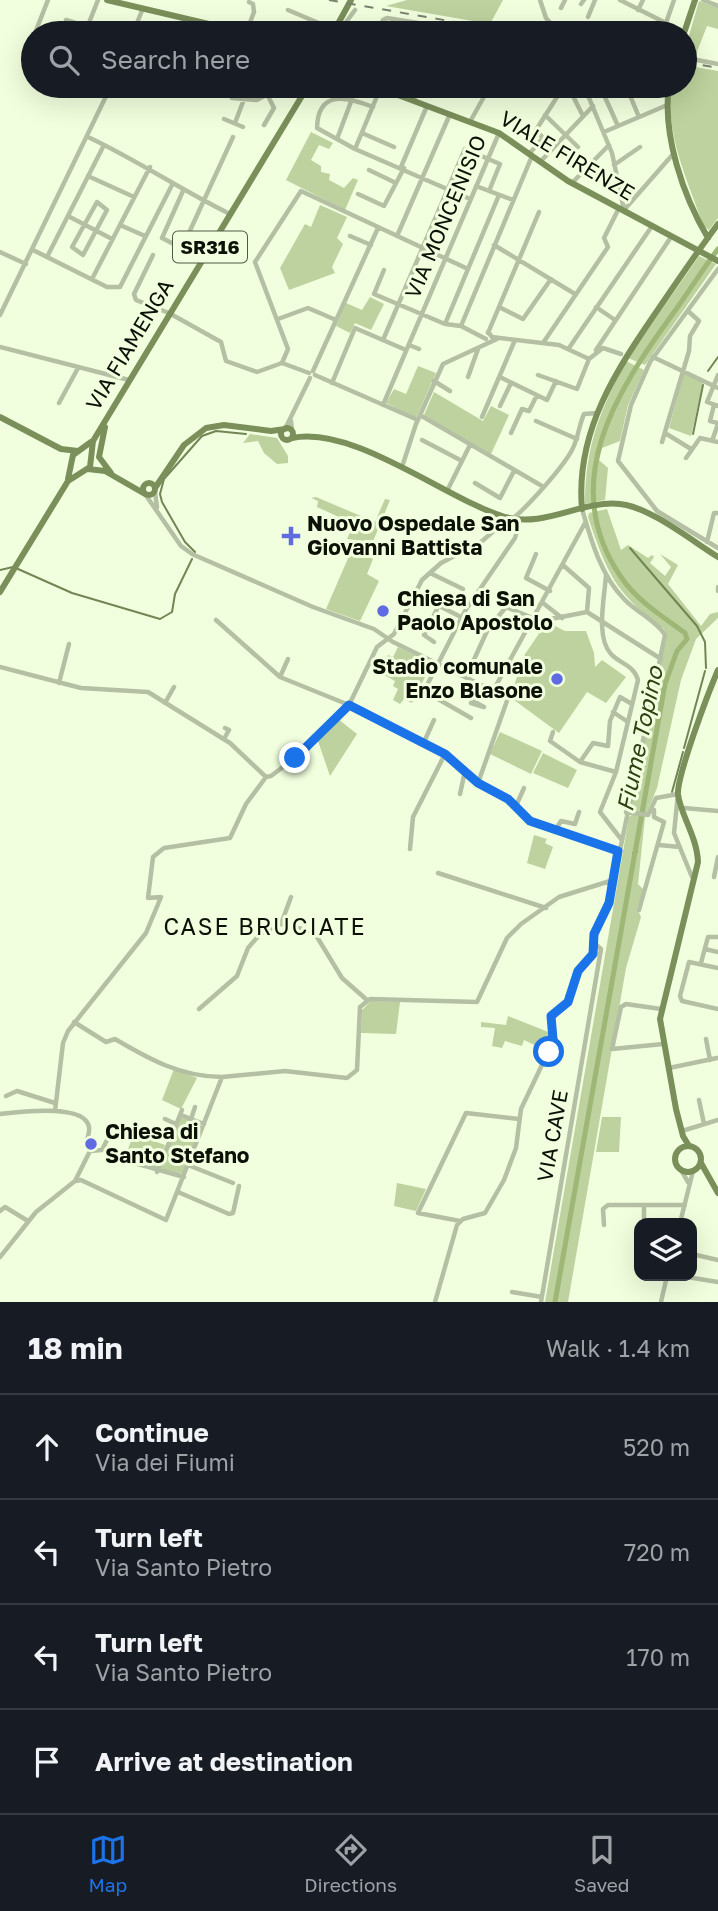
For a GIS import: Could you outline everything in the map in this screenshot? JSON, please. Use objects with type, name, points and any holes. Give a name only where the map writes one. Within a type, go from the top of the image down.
[{"type":"main road","points":[[107,0],[197,21]]},
{"type":"main road","points":[[688,21],[695,0]]},
{"type":"main road","points":[[342,21],[351,4]]},
{"type":"main road","name":"VIA FIAMENGA","points":[[68,481],[85,470],[91,457],[93,441],[301,98]]},
{"type":"main road","name":"VIALE FIRENZE","points":[[408,98],[499,133],[572,183],[688,246],[700,249],[718,261]]},
{"type":"main road","points":[[667,98],[665,106],[675,151],[691,204],[708,238]]},
{"type":"main road","points":[[585,509],[581,477],[595,414],[624,355],[718,225]]},
{"type":"main road","points":[[700,249],[703,230]]},
{"type":"main road","points":[[108,472],[99,457],[98,448],[114,405]]},
{"type":"main road","points":[[0,417],[61,449],[79,451],[91,457],[108,472],[150,496],[151,487],[191,438],[205,428],[224,425],[290,432],[341,442],[448,489],[511,521],[537,520],[605,505],[626,505],[642,511],[718,559]]},
{"type":"main road","points":[[271,432],[287,440],[290,432]]},
{"type":"main road","name":"VIA FIAMENGA","points":[[0,592],[68,481],[71,463],[79,451],[93,441]]},
{"type":"main road","points":[[61,449],[71,463],[85,470],[108,472]]},
{"type":"main road","points":[[130,483],[151,487]]},
{"type":"main road","points":[[145,494],[142,489],[151,487]]},
{"type":"main road","points":[[686,1147],[663,1044],[661,1009],[693,881],[697,852],[678,794],[703,709],[718,670]]},
{"type":"main road","points":[[686,1147],[699,1152],[701,1163],[718,1193]]},
{"type":"main road","points":[[686,1147],[676,1158],[681,1170],[706,1173]]},
{"type":"main road","points":[[694,1171],[701,1163]]},
{"type":"street","points":[[39,21],[48,0]]},
{"type":"street","points":[[90,21],[98,0]]},
{"type":"street","points":[[540,0],[549,21]]},
{"type":"street","points":[[561,8],[565,0]]},
{"type":"street","points":[[588,17],[595,0]]},
{"type":"street","points":[[620,0],[662,21]]},
{"type":"street","points":[[638,10],[643,0]]},
{"type":"street","points":[[667,21],[674,0]]},
{"type":"street","points":[[703,0],[718,6]]},
{"type":"street","points":[[249,2],[254,12],[251,21]]},
{"type":"street","points":[[138,21],[143,8]]},
{"type":"street","points":[[288,10],[314,21]]},
{"type":"street","points":[[383,21],[387,18],[405,21]]},
{"type":"street","points":[[697,60],[718,64]]},
{"type":"street","points":[[0,315],[106,98]]},
{"type":"street","points":[[232,98],[262,98]]},
{"type":"street","points":[[264,125],[274,108],[269,98]]},
{"type":"street","points":[[338,98],[326,102],[316,125],[355,149],[424,176],[470,199]]},
{"type":"street","points":[[346,98],[373,107]]},
{"type":"street","points":[[355,149],[375,98]]},
{"type":"street","points":[[471,120],[482,98]]},
{"type":"street","points":[[461,326],[531,155],[543,138],[536,130],[557,98]]},
{"type":"street","points":[[573,98],[583,116]]},
{"type":"street","points":[[589,98],[609,145],[621,209]]},
{"type":"street","points":[[605,98],[618,126]]},
{"type":"street","points":[[631,98],[639,117]]},
{"type":"street","points":[[235,123],[244,99]]},
{"type":"street","points":[[337,139],[352,99]]},
{"type":"street","points":[[358,194],[384,206],[428,105]]},
{"type":"street","points":[[540,162],[593,106]]},
{"type":"street","points":[[604,132],[665,106]]},
{"type":"street","points":[[397,236],[450,113]]},
{"type":"street","points":[[545,115],[578,147]]},
{"type":"street","points":[[224,119],[243,127]]},
{"type":"street","points":[[362,133],[394,147]]},
{"type":"street","name":"VIA MONCENISIO","points":[[383,405],[499,133]]},
{"type":"street","points":[[182,248],[233,136]]},
{"type":"street","points":[[88,137],[150,167],[183,191],[230,214]]},
{"type":"street","points":[[47,257],[104,145]]},
{"type":"street","points":[[572,183],[609,145]]},
{"type":"street","points":[[614,165],[640,147]]},
{"type":"street","points":[[383,340],[465,149],[500,164],[489,191]]},
{"type":"street","points":[[543,343],[608,247],[604,238],[621,209],[675,151]]},
{"type":"street","points":[[92,279],[150,167]]},
{"type":"street","points":[[369,170],[396,183]]},
{"type":"street","points":[[88,176],[134,197]]},
{"type":"street","points":[[33,250],[107,287],[120,287],[172,184]]},
{"type":"street","points":[[475,186],[513,200]]},
{"type":"street","points":[[183,191],[162,238],[203,259]]},
{"type":"street","points":[[282,363],[288,349],[256,262],[301,191],[468,269]]},
{"type":"street","points":[[445,324],[499,195]]},
{"type":"street","points":[[95,203],[107,207],[85,254],[72,249],[84,224],[95,203]]},
{"type":"street","points":[[402,468],[419,418],[444,362],[478,348],[489,337],[540,212]]},
{"type":"street","points":[[68,216],[112,239]]},
{"type":"street","points":[[120,225],[145,236]]},
{"type":"street","points":[[569,348],[652,226]]},
{"type":"street","points":[[290,432],[291,420],[378,228]]},
{"type":"street","points":[[350,236],[370,245]]},
{"type":"street","points":[[538,375],[577,389],[589,359],[671,237]]},
{"type":"street","points":[[494,245],[575,295]]},
{"type":"street","points":[[0,252],[26,264]]},
{"type":"street","points":[[153,255],[134,298],[170,313],[221,341],[226,361],[257,372],[282,363],[312,374],[419,418],[542,486]]},
{"type":"street","points":[[384,270],[373,294],[479,335],[569,348],[589,359]]},
{"type":"street","points":[[718,270],[653,357],[631,405],[619,464],[657,512],[718,548]]},
{"type":"street","points":[[499,307],[523,319],[551,279]]},
{"type":"street","points":[[596,307],[615,320]]},
{"type":"street","points":[[278,319],[307,308],[336,320]]},
{"type":"street","points":[[662,442],[690,336],[699,321],[688,311]]},
{"type":"street","points":[[332,383],[355,328],[383,340],[419,349]]},
{"type":"street","points":[[482,417],[515,340]]},
{"type":"street","points":[[0,347],[129,380]]},
{"type":"street","points":[[468,377],[478,348]]},
{"type":"street","points":[[596,351],[606,348],[624,355]]},
{"type":"street","points":[[653,357],[718,387]]},
{"type":"street","points":[[59,403],[78,369]]},
{"type":"street","points":[[712,441],[718,424],[710,421],[716,405],[707,402],[712,384],[718,375]]},
{"type":"street","points":[[500,377],[547,400],[556,381]]},
{"type":"street","points":[[434,382],[450,391]]},
{"type":"street","points":[[500,406],[511,383]]},
{"type":"street","points":[[510,433],[522,409],[530,411],[537,395]]},
{"type":"street","points":[[55,1111],[63,1044],[74,1022],[146,933],[161,897],[148,898],[153,857],[164,848],[230,838],[246,804],[266,777],[303,752],[349,705],[377,647],[389,638],[414,593],[430,573],[447,559],[481,542],[511,521],[572,451],[583,415],[595,414]]},
{"type":"street","points":[[536,421],[577,439]]},
{"type":"street","points":[[665,433],[691,449]]},
{"type":"street","points":[[686,458],[700,438],[718,442]]},
{"type":"street","points":[[422,440],[462,461]]},
{"type":"street","points":[[448,489],[470,445]]},
{"type":"street","points":[[475,483],[500,498],[514,471]]},
{"type":"street","points":[[151,487],[158,511]]},
{"type":"street","points":[[145,494],[181,546],[192,554],[313,607],[374,629],[437,664],[508,698],[478,783]]},
{"type":"street","points":[[435,1302],[455,1230],[460,1222],[488,1210],[516,1148],[519,1119],[531,1084],[551,1046],[551,1016],[568,1002],[578,971],[593,954],[597,927],[609,903],[610,881],[615,874],[666,640],[663,631],[623,598],[606,573],[586,522],[585,509]]},
{"type":"street","points":[[707,542],[716,513]]},
{"type":"street","points":[[471,718],[424,693],[460,616],[510,548],[511,521]]},
{"type":"street","points":[[493,691],[517,643],[534,620],[586,522]]},
{"type":"street","points":[[536,554],[526,578],[550,591]]},
{"type":"street","points":[[564,566],[589,588],[587,612]]},
{"type":"street","points":[[430,573],[463,589]]},
{"type":"street","points":[[606,573],[603,640],[608,651],[637,675],[616,772],[600,812],[621,839]]},
{"type":"street","points":[[414,593],[488,629]]},
{"type":"street","points":[[543,603],[563,619]]},
{"type":"street","points":[[434,642],[424,635],[439,605]]},
{"type":"street","points":[[466,715],[472,702],[462,695],[468,678],[488,629],[506,607],[534,620],[563,619],[570,614],[587,612],[661,660]]},
{"type":"street","points":[[216,620],[280,677],[349,705],[445,754],[478,783],[516,806],[530,821],[618,851]]},
{"type":"street","points":[[59,683],[69,644]]},
{"type":"street","points":[[280,677],[288,659]]},
{"type":"street","points":[[0,667],[81,688],[148,692],[224,739],[266,777]]},
{"type":"street","points":[[165,702],[174,687]]},
{"type":"street","points":[[580,762],[593,743],[608,746],[613,712],[620,697],[632,704]]},
{"type":"street","points":[[613,712],[628,722]]},
{"type":"street","points":[[424,742],[434,720]]},
{"type":"street","points":[[224,739],[229,730],[225,728]]},
{"type":"street","points":[[553,732],[550,741],[580,762],[616,772]]},
{"type":"street","points":[[410,849],[413,817],[445,754]]},
{"type":"street","points":[[460,794],[465,771]]},
{"type":"street","points":[[516,806],[524,788]]},
{"type":"street","points":[[655,799],[678,794],[674,828],[693,881]]},
{"type":"street","points":[[629,812],[645,816],[652,811],[655,799]]},
{"type":"street","points":[[639,910],[664,822],[654,817],[655,799]]},
{"type":"street","points":[[684,808],[692,806],[718,811]]},
{"type":"street","points":[[556,829],[561,821],[575,824],[579,812]]},
{"type":"street","points":[[659,845],[678,844]]},
{"type":"street","points":[[714,877],[718,857]]},
{"type":"street","points":[[439,873],[546,908]]},
{"type":"street","points":[[281,924],[314,932],[342,978],[367,1000],[468,1004],[481,999],[507,938],[521,924],[573,891],[610,881]]},
{"type":"street","points":[[199,1009],[237,976],[255,938],[281,924],[291,897]]},
{"type":"street","points":[[701,963],[709,936],[718,937]]},
{"type":"street","name":"VIA CAVE","points":[[512,1292],[542,1299],[601,949],[594,943]]},
{"type":"street","points":[[705,949],[718,952]]},
{"type":"street","points":[[718,968],[689,962],[682,980],[680,999],[718,1009]]},
{"type":"street","points":[[670,976],[682,980]]},
{"type":"street","points":[[74,1022],[106,1042],[115,1039],[157,1064],[194,1077],[285,1071],[347,1078],[357,1070],[360,1007],[367,1000]]},
{"type":"street","points":[[661,1009],[626,1004],[621,1007],[612,1049],[663,1044]]},
{"type":"street","points":[[706,1039],[710,1060]]},
{"type":"street","points":[[668,1068],[717,1058]]},
{"type":"street","points":[[75,1181],[81,1180],[162,1220],[169,1217],[222,1077]]},
{"type":"street","points":[[6,1096],[17,1091],[55,1103]]},
{"type":"street","points":[[699,1100],[704,1124]]},
{"type":"street","points":[[191,1119],[195,1107]]},
{"type":"street","points":[[0,1114],[69,1112],[87,1123],[89,1128],[86,1144],[90,1151]]},
{"type":"street","points":[[157,1172],[181,1113],[204,1124]]},
{"type":"street","points":[[460,1222],[418,1213],[466,1113],[519,1119]]},
{"type":"street","points":[[164,1119],[176,1124]]},
{"type":"street","points":[[682,1133],[718,1120]]},
{"type":"street","points":[[90,1151],[102,1150],[107,1140]]},
{"type":"street","points":[[0,1258],[28,1221],[75,1181],[90,1151]]},
{"type":"street","points":[[124,1160],[157,1172],[184,1177]]},
{"type":"street","points":[[188,1165],[233,1183]]},
{"type":"street","points":[[681,1170],[689,1182]]},
{"type":"street","points":[[681,1218],[694,1171]]},
{"type":"street","points":[[178,1192],[229,1214],[233,1213],[239,1186]]},
{"type":"street","points":[[643,1205],[644,1218]]},
{"type":"street","points":[[604,1225],[606,1206],[685,1205]]},
{"type":"street","points":[[0,1211],[5,1207],[28,1221]]},
{"type":"street","points":[[697,1255],[718,1260]]},
{"type":"street","points":[[697,1279],[718,1282]]},
{"type":"street","points":[[661,1302],[666,1281]]},
{"type":"green space","points":[[407,0],[503,0],[492,21],[473,21],[386,6]]},
{"type":"green space","points":[[699,1],[718,8],[718,29],[707,26],[697,52],[697,21],[693,21]]},
{"type":"green space","points":[[697,67],[718,71],[718,218],[709,230],[703,225],[684,174],[674,139],[671,98],[697,98]]},
{"type":"green space","points":[[311,132],[333,143],[329,149],[319,145],[311,160],[321,166],[321,172],[330,174],[329,180],[344,188],[353,178],[358,180],[345,210],[286,180]]},
{"type":"green space","points":[[320,205],[347,217],[337,238],[343,244],[332,267],[335,273],[289,290],[280,268],[305,224],[311,227]]},
{"type":"green space","points":[[699,256],[716,264],[645,365],[628,358]]},
{"type":"green space","points":[[370,297],[384,304],[371,330],[355,323],[350,333],[336,326],[346,303],[362,310]]},
{"type":"green space","points":[[626,361],[644,370],[628,405],[620,441],[602,448],[599,460],[608,468],[605,500],[585,504],[591,446],[609,396]]},
{"type":"green space","points":[[418,366],[436,373],[416,418],[386,403],[394,389],[406,394]]},
{"type":"green space","points":[[684,374],[703,382],[691,436],[669,428]]},
{"type":"green space","points":[[434,392],[483,421],[491,406],[509,415],[491,454],[424,415]]},
{"type":"green space","points":[[250,434],[277,438],[288,456],[288,463],[277,464],[264,453],[258,441],[243,443]]},
{"type":"green space","points":[[316,497],[375,522],[385,499],[390,500],[367,556],[373,559],[367,574],[379,581],[360,621],[326,609],[356,540],[347,539],[354,524],[317,507],[318,501],[311,498]]},
{"type":"green space","points":[[607,509],[621,550],[628,545],[648,558],[652,555],[654,557],[650,563],[665,576],[671,567],[660,554],[678,565],[668,584],[701,626],[710,614],[718,612],[718,618],[696,639],[681,680],[657,788],[645,817],[638,884],[644,890],[637,908],[641,917],[626,968],[568,1302],[545,1302],[629,817],[633,814],[629,809],[667,635],[663,628],[623,592],[607,568],[588,517],[589,513]]},
{"type":"green space","name":"Stadio comunale Enzo Blasone","points":[[547,622],[565,631],[586,631],[594,653],[595,667],[602,660],[626,677],[606,703],[587,692],[559,733],[510,697],[525,654]]},
{"type":"green space","points":[[398,647],[421,658],[414,671],[425,677],[412,703],[404,699],[400,704],[393,700],[398,689],[393,686],[395,681],[379,672],[388,655],[393,657]]},
{"type":"green space","points":[[338,719],[357,734],[330,776],[318,741]]},
{"type":"green space","points":[[500,732],[542,751],[531,774],[490,754]]},
{"type":"green space","points":[[543,753],[577,770],[568,788],[533,773]]},
{"type":"green space","points":[[534,835],[547,839],[545,843],[553,847],[545,869],[527,863]]},
{"type":"green space","points":[[371,1001],[400,1002],[396,1034],[361,1033],[362,1010]]},
{"type":"green space","points":[[508,1016],[551,1033],[547,1051],[524,1040],[522,1046],[505,1041],[502,1048],[492,1046],[495,1028],[481,1027],[481,1022],[506,1025]]},
{"type":"green space","points":[[174,1069],[197,1078],[181,1109],[162,1100]]},
{"type":"green space","points":[[180,1117],[202,1124],[183,1174],[160,1169]]},
{"type":"green space","points":[[602,1117],[621,1117],[619,1152],[596,1152]]},
{"type":"green space","points":[[137,1126],[149,1131],[146,1138],[165,1145],[156,1168],[126,1154]]},
{"type":"green space","points":[[397,1183],[426,1189],[416,1211],[394,1206]]},
{"type":"waterway","name":"Fiume Topino","points":[[555,1302],[665,684],[677,651],[687,639],[685,633],[642,601],[621,577],[603,542],[594,508],[594,474],[614,407],[631,375],[718,249]]},
{"type":"waterway","points":[[708,371],[718,357]]},
{"type":"waterway","points":[[693,434],[703,385]]},
{"type":"waterway","points":[[195,552],[185,542],[162,502],[160,494],[164,479],[202,436],[216,431],[246,434]]},
{"type":"waterway","points":[[630,548],[697,626],[705,642],[706,668]]},
{"type":"waterway","points":[[18,569],[72,593],[160,619],[172,612],[175,594],[192,559]]},
{"type":"waterway","points":[[0,570],[13,567]]},
{"type":"waterway","points":[[684,748],[705,671]]},
{"type":"waterway","points":[[672,792],[683,752]]},
{"type":"waterway","name":"Fiume Topino","points":[[633,853],[637,852]]},
{"type":"railway","points":[[329,0],[449,21]]},
{"type":"railway","points":[[697,64],[718,68]]},
{"type":"place","name":"Nuovo Ospedale San Giovanni Battista","points":[[291,536]]},
{"type":"place","name":"Chiesa di San Paolo Apostolo","points":[[383,611]]},
{"type":"place","name":"Stadio comunale Enzo Blasone","points":[[557,679]]},
{"type":"place","name":"Chiesa di Santo Stefano","points":[[91,1144]]},
{"type":"district","name":"CASE BRUCIATE","points":[[265,927]]},
{"type":"route","points":[[295,758],[349,705],[445,754],[478,783],[508,799],[530,821],[618,851],[615,874],[610,881],[612,886],[609,903],[594,934],[594,951],[578,971],[568,1002],[551,1016],[553,1039],[549,1052]]}]
